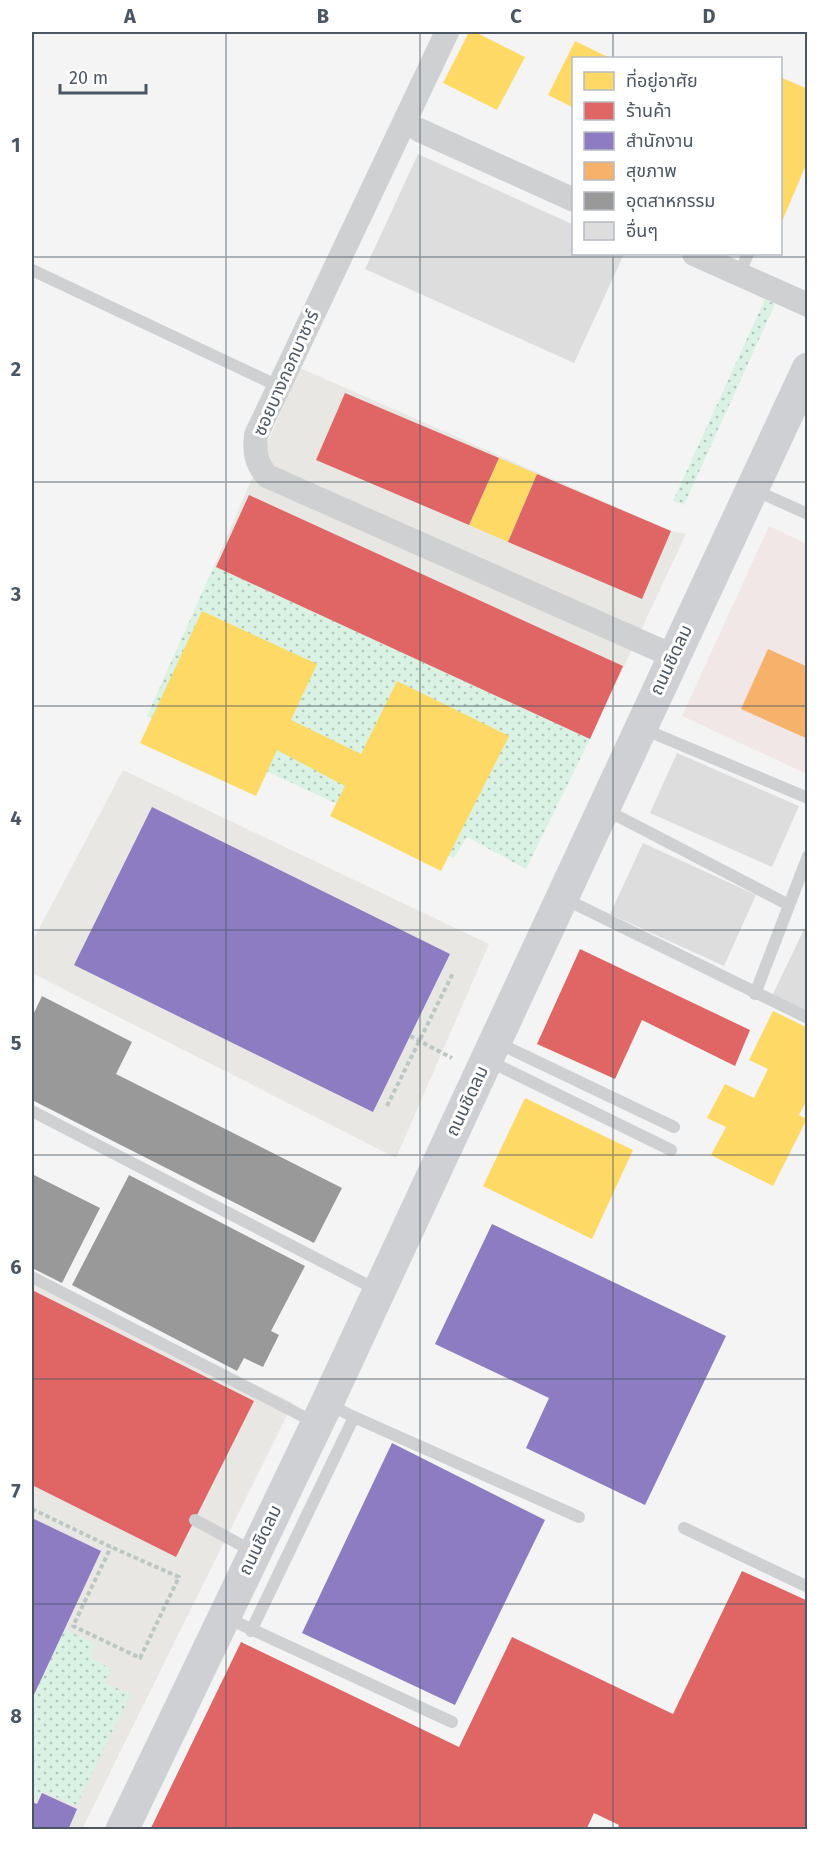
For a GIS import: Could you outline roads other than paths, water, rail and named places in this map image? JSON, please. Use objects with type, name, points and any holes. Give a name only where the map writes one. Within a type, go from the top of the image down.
[{"type":"street","name":"ซอยบางกอกบาซาร์","points":[[447,32],[256,435],[254,451],[259,466],[267,476],[673,656]]},
{"type":"street","points":[[419,130],[572,200]]},
{"type":"street","points":[[699,255],[743,264],[807,305]]},
{"type":"street","name":"ถนนชิดลม","points":[[122,1830],[237,1624],[254,1552],[333,1414],[378,1291],[807,369]]},
{"type":"lane","points":[[32,270],[278,386]]},
{"type":"lane","points":[[751,489],[807,514]]},
{"type":"lane","points":[[640,728],[807,798]]},
{"type":"lane","points":[[602,808],[789,905]]},
{"type":"lane","points":[[756,994],[807,856]]},
{"type":"lane","points":[[561,897],[807,1018]]},
{"type":"lane","points":[[490,1051],[674,1127]]},
{"type":"lane","points":[[490,1051],[671,1150]]},
{"type":"lane","points":[[32,1111],[378,1291]]},
{"type":"lane","points":[[32,1277],[333,1414],[579,1517]]},
{"type":"lane","points":[[333,1414],[237,1624],[452,1722]]},
{"type":"lane","points":[[195,1520],[254,1552]]},
{"type":"lane","points":[[684,1528],[807,1587]]}]
